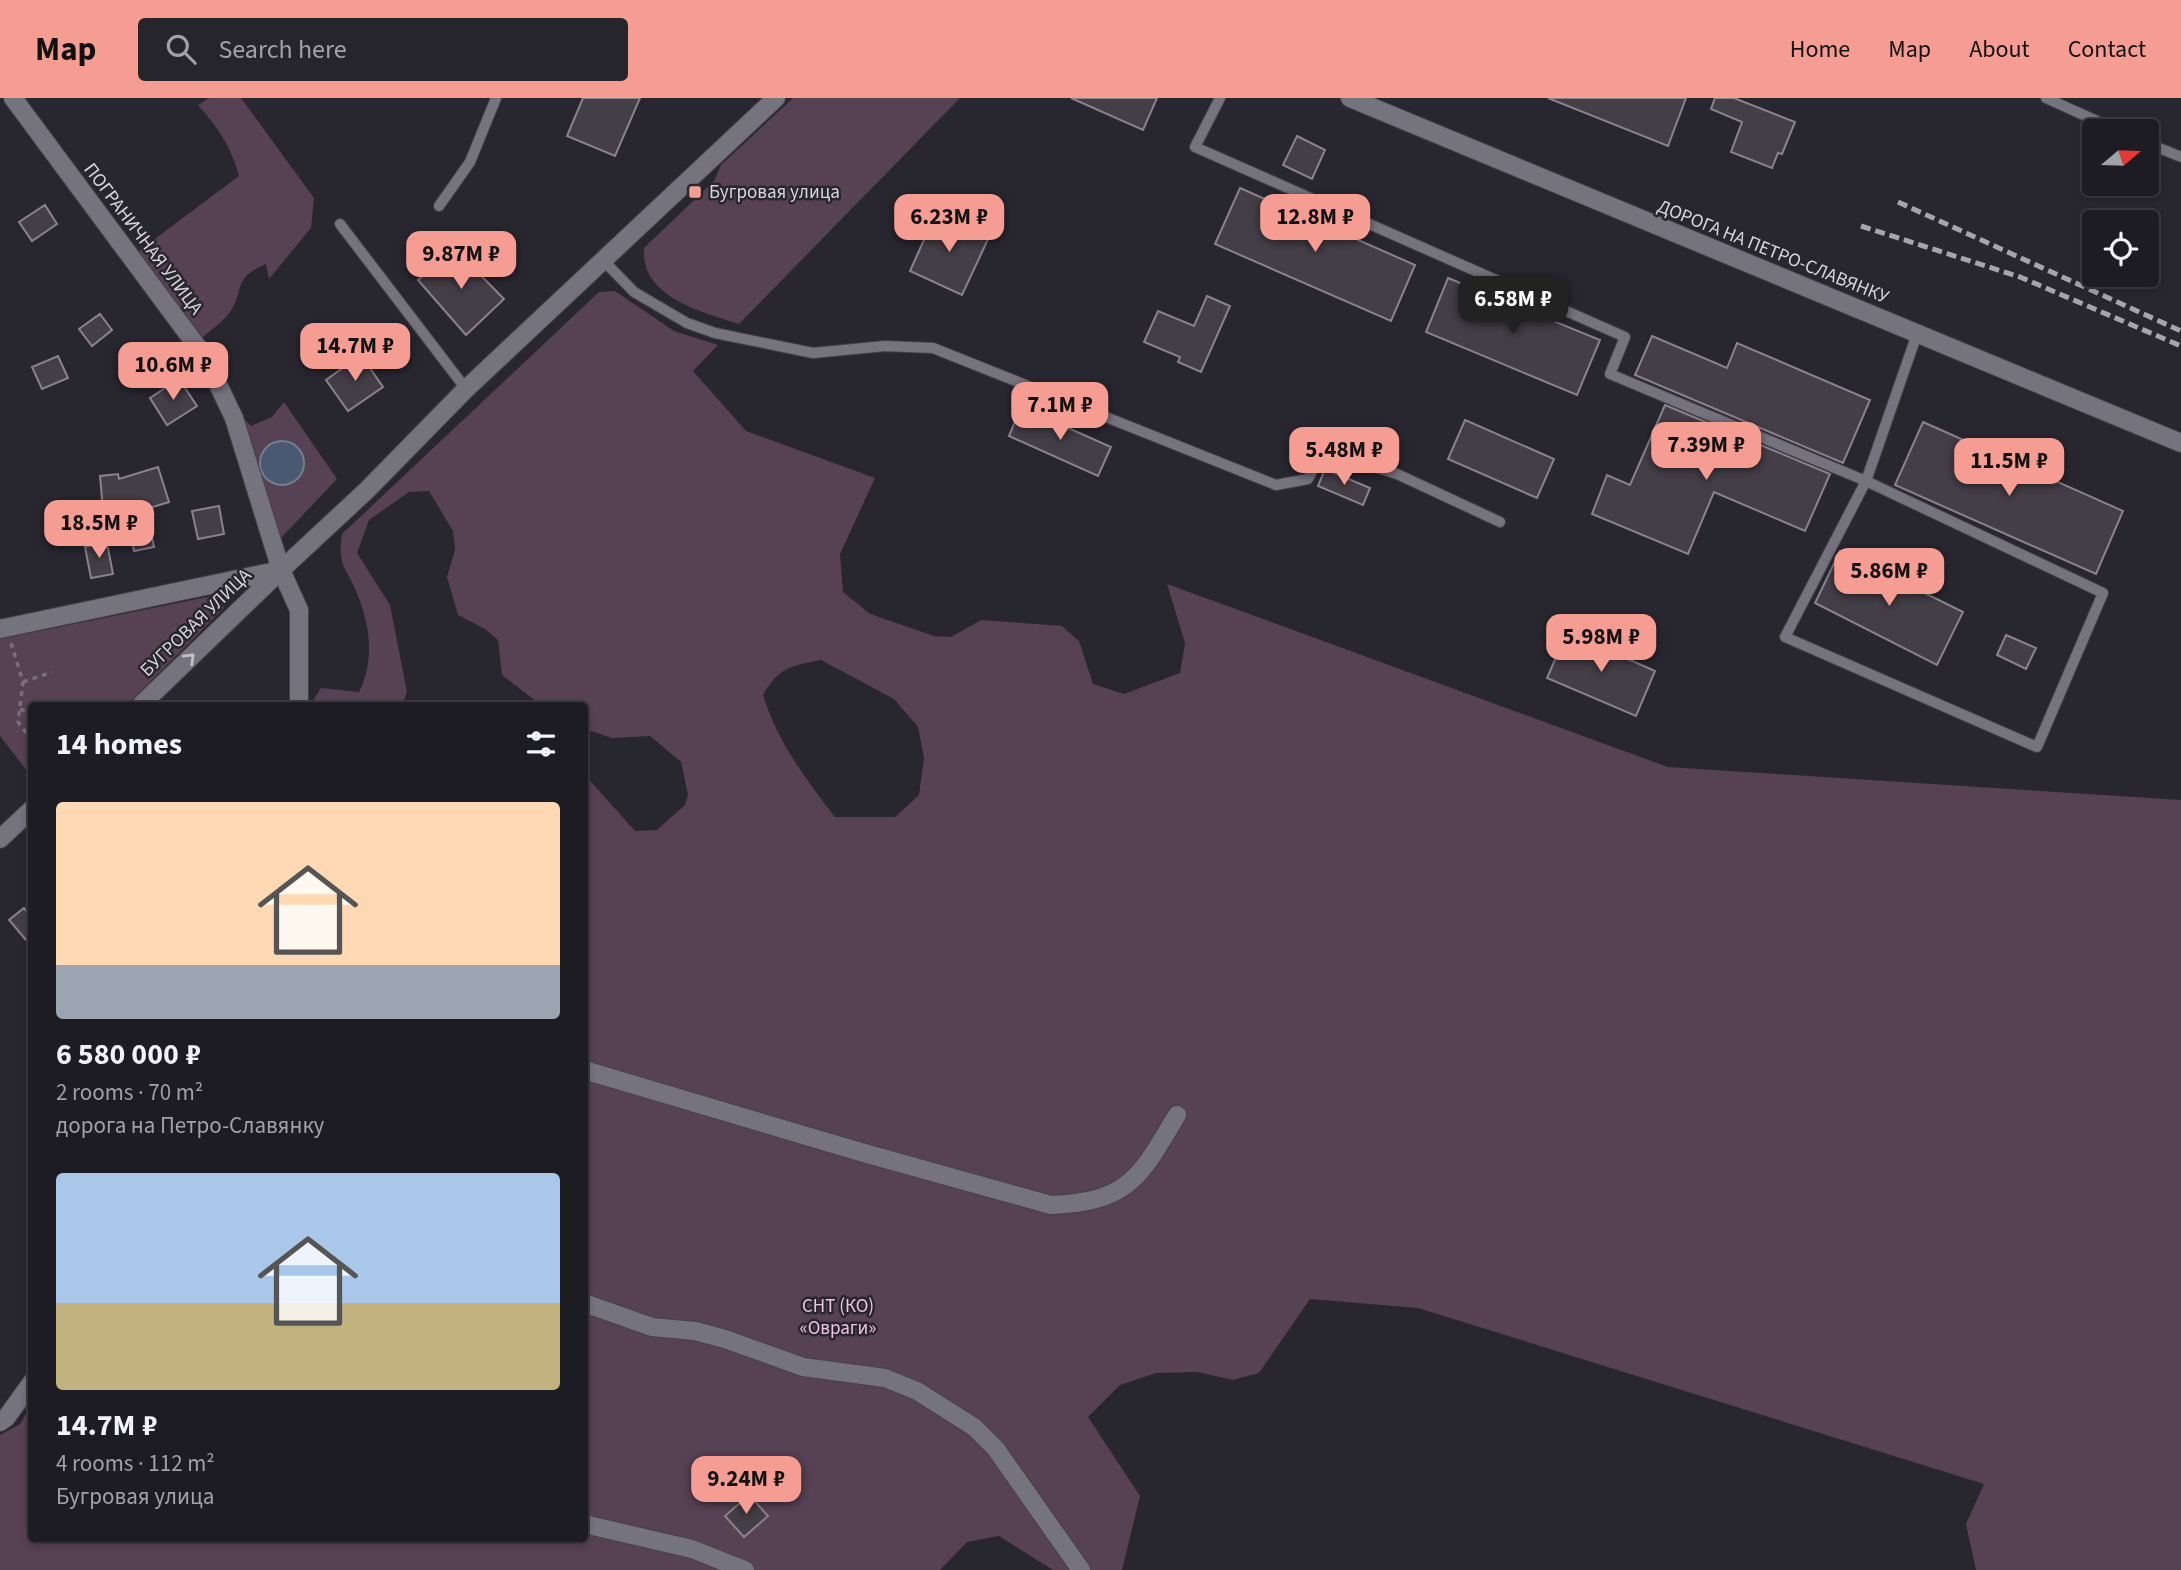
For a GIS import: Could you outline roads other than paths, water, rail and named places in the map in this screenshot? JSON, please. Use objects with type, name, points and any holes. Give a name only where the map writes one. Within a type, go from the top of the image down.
[{"type":"street","name":"ПОГРАНИЧНАЯ УЛИЦА","points":[[13,98],[205,357],[234,418],[281,570],[299,610],[299,702]]},
{"type":"street","points":[[466,389],[776,98]]},
{"type":"street","name":"ДОРОГА НА ПЕТРО-СЛАВЯНКУ","points":[[1350,98],[2181,443]]},
{"type":"street","name":"БУГРОВАЯ УЛИЦА","points":[[144,702],[367,490],[466,389]]},
{"type":"street","points":[[3,629],[281,570]]},
{"type":"street","points":[[0,839],[28,813]]},
{"type":"street","points":[[588,1071],[1051,1205],[1082,1204],[1111,1196],[1135,1180],[1177,1115]]},
{"type":"street","points":[[588,1304],[652,1326],[695,1331],[725,1339],[803,1367],[885,1378],[918,1391],[974,1427],[996,1449],[1081,1570]]},
{"type":"street","points":[[0,1422],[6,1418],[28,1388]]},
{"type":"street","points":[[588,1525],[692,1549],[745,1570]]},
{"type":"lane","points":[[439,206],[470,162],[496,98]]},
{"type":"lane","points":[[1220,98],[1195,147],[1625,337],[1611,374],[1866,481],[2103,593],[2037,747],[1785,637],[1866,481],[1917,334]]},
{"type":"lane","points":[[2046,98],[2092,119]]},
{"type":"lane","points":[[2160,148],[2181,157]]},
{"type":"lane","points":[[340,225],[466,389]]},
{"type":"lane","points":[[603,260],[634,292],[687,323],[715,333],[813,353],[885,346],[933,348],[1276,485],[1308,479],[1323,451],[1397,474],[1500,522]]},
{"type":"water","points":[[282,441],[297,448],[304,463],[297,478],[282,485],[267,478],[260,463],[267,448]]},
{"type":"railway","points":[[1898,202],[2181,331]]},
{"type":"railway","points":[[1861,226],[2020,277],[2181,346]]},
{"type":"place","name":"Бугровая улица","points":[[695,192]]},
{"type":"park label","name":"СНТ (КО) «Овраги»","points":[[838,1317]]}]
